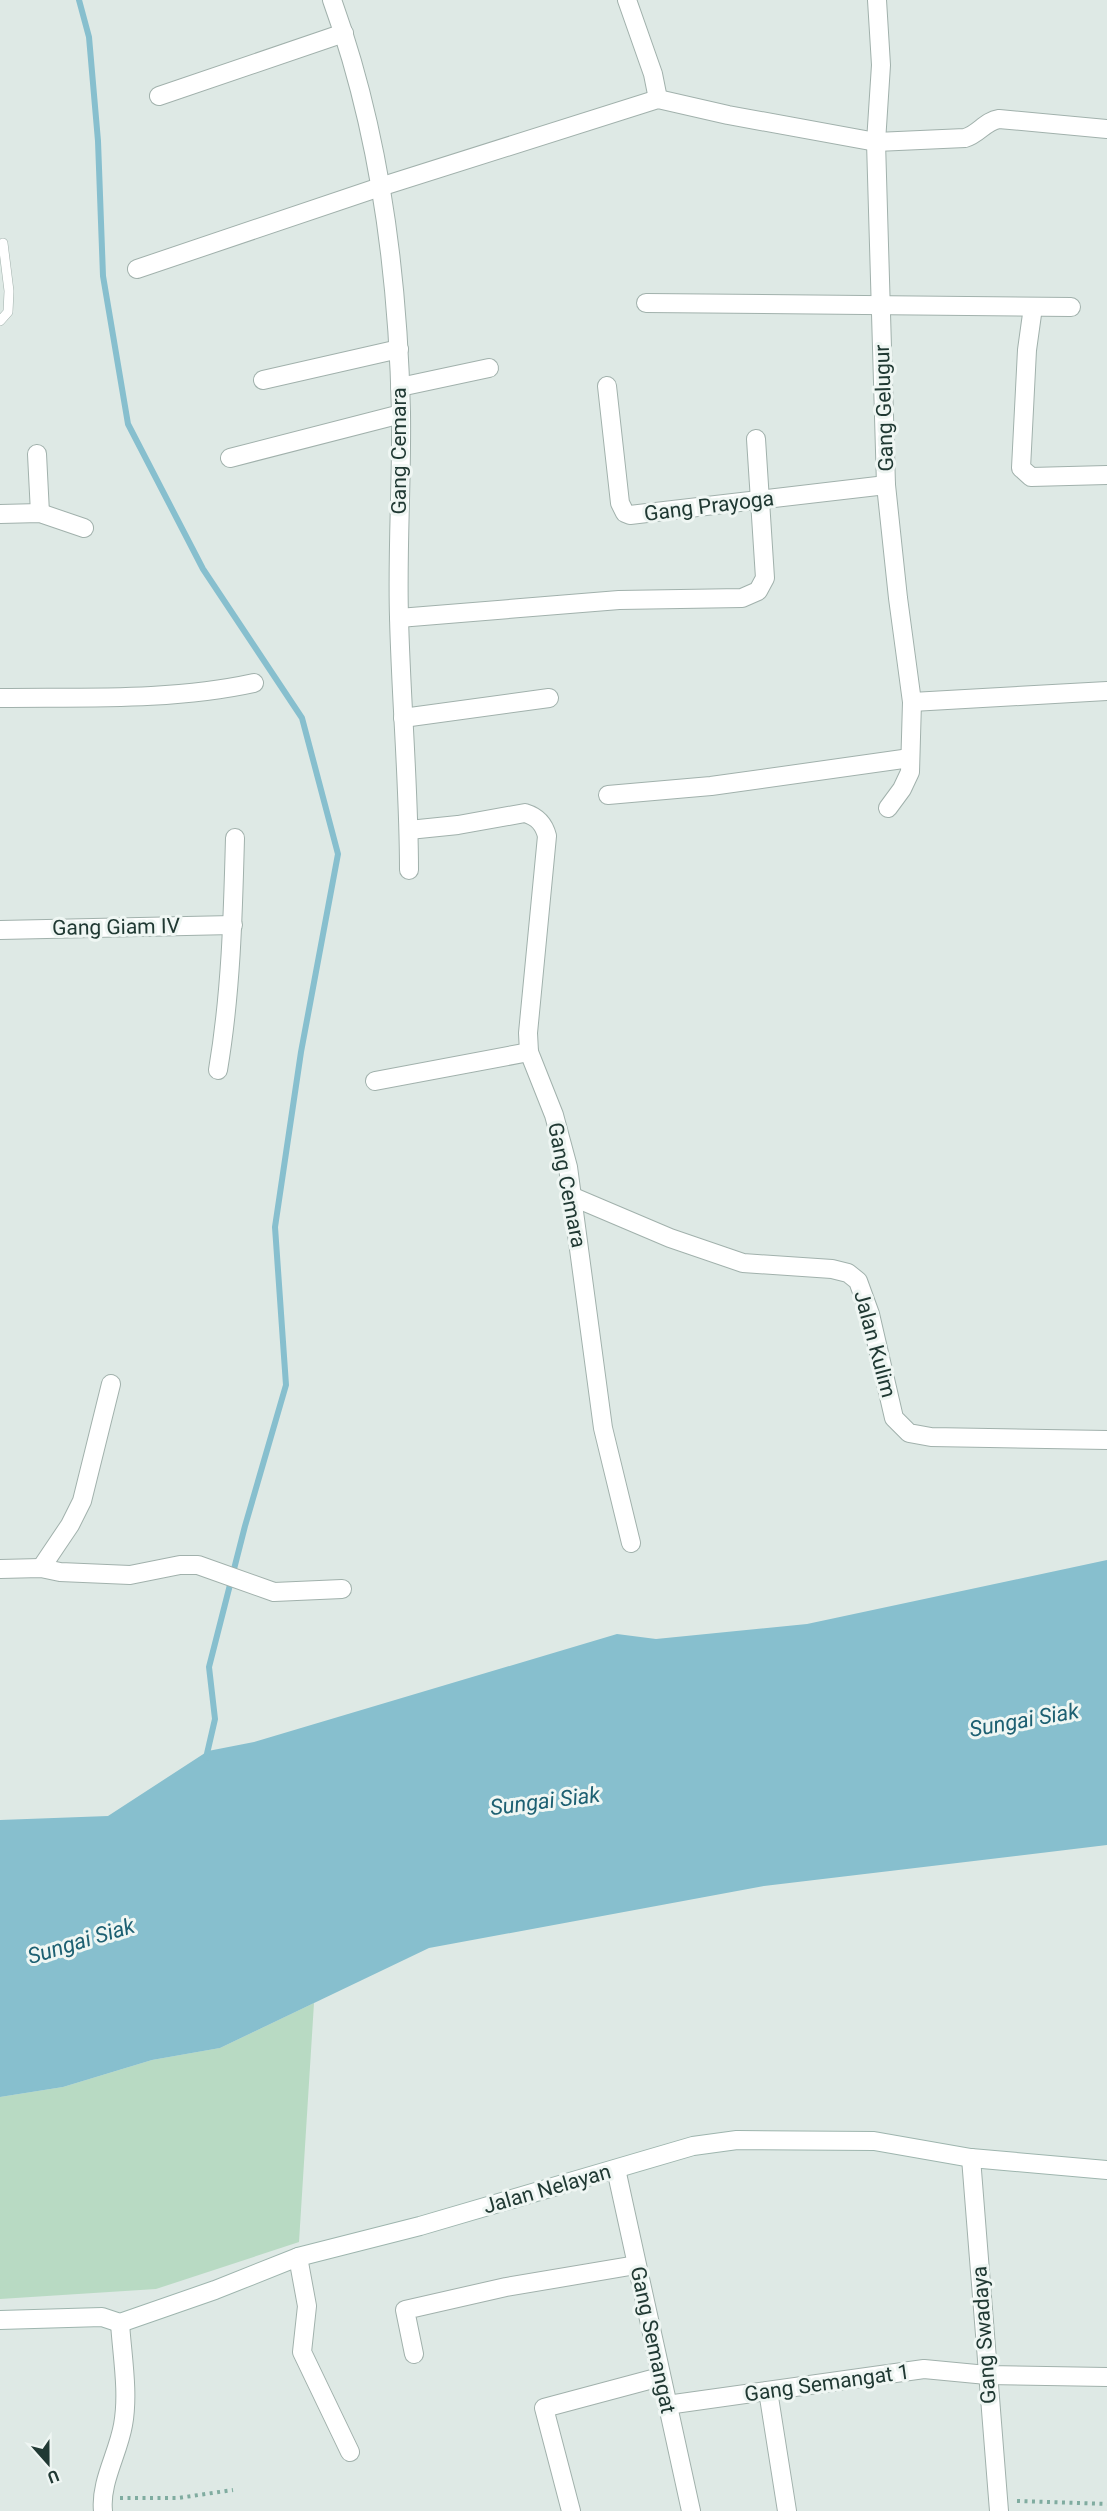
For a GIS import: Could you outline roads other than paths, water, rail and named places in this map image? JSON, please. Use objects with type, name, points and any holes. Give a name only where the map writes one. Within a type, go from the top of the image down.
[{"type":"street","name":"Gang Cemara","points":[[332,0],[344,33],[383,186],[399,349],[401,414],[399,618],[409,870]]},
{"type":"street","points":[[627,0],[653,74],[658,99]]},
{"type":"street","name":"Gang Gelugur","points":[[877,0],[881,65],[876,142],[886,485],[912,702],[907,782],[888,808]]},
{"type":"street","points":[[159,96],[344,33]]},
{"type":"street","points":[[137,270],[383,186],[658,99],[728,115],[876,142],[965,138],[975,135],[991,120],[999,119],[1107,129]]},
{"type":"street","points":[[646,303],[1071,308]]},
{"type":"street","points":[[1034,307],[1027,350],[1021,468],[1031,477],[1107,475]]},
{"type":"street","points":[[263,380],[399,349]]},
{"type":"street","points":[[400,387],[489,368]]},
{"type":"street","name":"Gang Prayoga","points":[[607,386],[620,502],[625,513],[637,516],[886,485]]},
{"type":"street","points":[[230,458],[401,414]]},
{"type":"street","points":[[399,618],[598,601],[715,600],[752,596],[762,587],[765,578],[756,439]]},
{"type":"street","points":[[37,454],[40,513]]},
{"type":"street","points":[[0,514],[40,513],[84,528]]},
{"type":"street","points":[[0,698],[218,691],[254,683]]},
{"type":"street","points":[[912,702],[1107,691]]},
{"type":"street","points":[[403,718],[549,699]]},
{"type":"street","points":[[608,795],[711,786],[910,758]]},
{"type":"street","name":"Gang Cemara","points":[[409,830],[458,825],[525,813],[532,815],[545,828],[547,836],[529,1023],[529,1052],[562,1141],[603,1428],[631,1543]]},
{"type":"street","points":[[218,1070],[225,1029],[233,925],[235,838]]},
{"type":"street","name":"Gang Giam IV","points":[[0,930],[233,925]]},
{"type":"street","points":[[375,1081],[529,1052]]},
{"type":"street","name":"Jalan Kulim","points":[[571,1196],[670,1238],[743,1263],[832,1269],[848,1273],[858,1281],[870,1314],[894,1418],[909,1433],[931,1437],[1107,1440]]},
{"type":"street","points":[[41,1568],[70,1525],[82,1501],[111,1384]]},
{"type":"street","points":[[0,1569],[41,1568],[60,1572],[129,1575],[180,1565],[198,1565],[274,1592],[342,1590]]},
{"type":"street","name":"Jalan Nelayan","points":[[0,2320],[102,2317],[120,2322],[215,2290],[298,2257],[420,2226],[693,2146],[737,2140],[874,2141],[971,2158],[1107,2170]]},
{"type":"street","name":"Gang Swadaya","points":[[971,2158],[998,2506]]},
{"type":"street","name":"Gang Semangat","points":[[616,2169],[691,2511]]},
{"type":"street","points":[[298,2257],[307,2306],[302,2352],[350,2452]]},
{"type":"street","points":[[414,2354],[405,2310],[506,2287],[636,2265]]},
{"type":"street","points":[[102,2504],[124,2423],[125,2397],[120,2322]]},
{"type":"street","name":"Gang Semangat 1","points":[[667,2405],[924,2369],[987,2375],[1107,2377]]},
{"type":"street","points":[[571,2511],[544,2408],[660,2377]]},
{"type":"street","points":[[768,2391],[787,2511]]},
{"type":"lane","points":[[0,321],[8,312],[9,291],[3,243]]},
{"type":"water","name":"Sungai Siak","points":[[1107,1560],[1107,1845],[764,1886],[429,1948],[220,2048],[152,2060],[63,2087],[0,2097],[0,1820],[108,1816],[208,1751],[254,1742],[617,1634],[656,1639],[807,1624]]},
{"type":"waterway","points":[[79,0],[89,37],[98,141],[103,276],[128,424],[203,569],[302,718],[338,854],[301,1052],[275,1227],[286,1385],[245,1526],[209,1667],[215,1719],[206,1758]]}]
